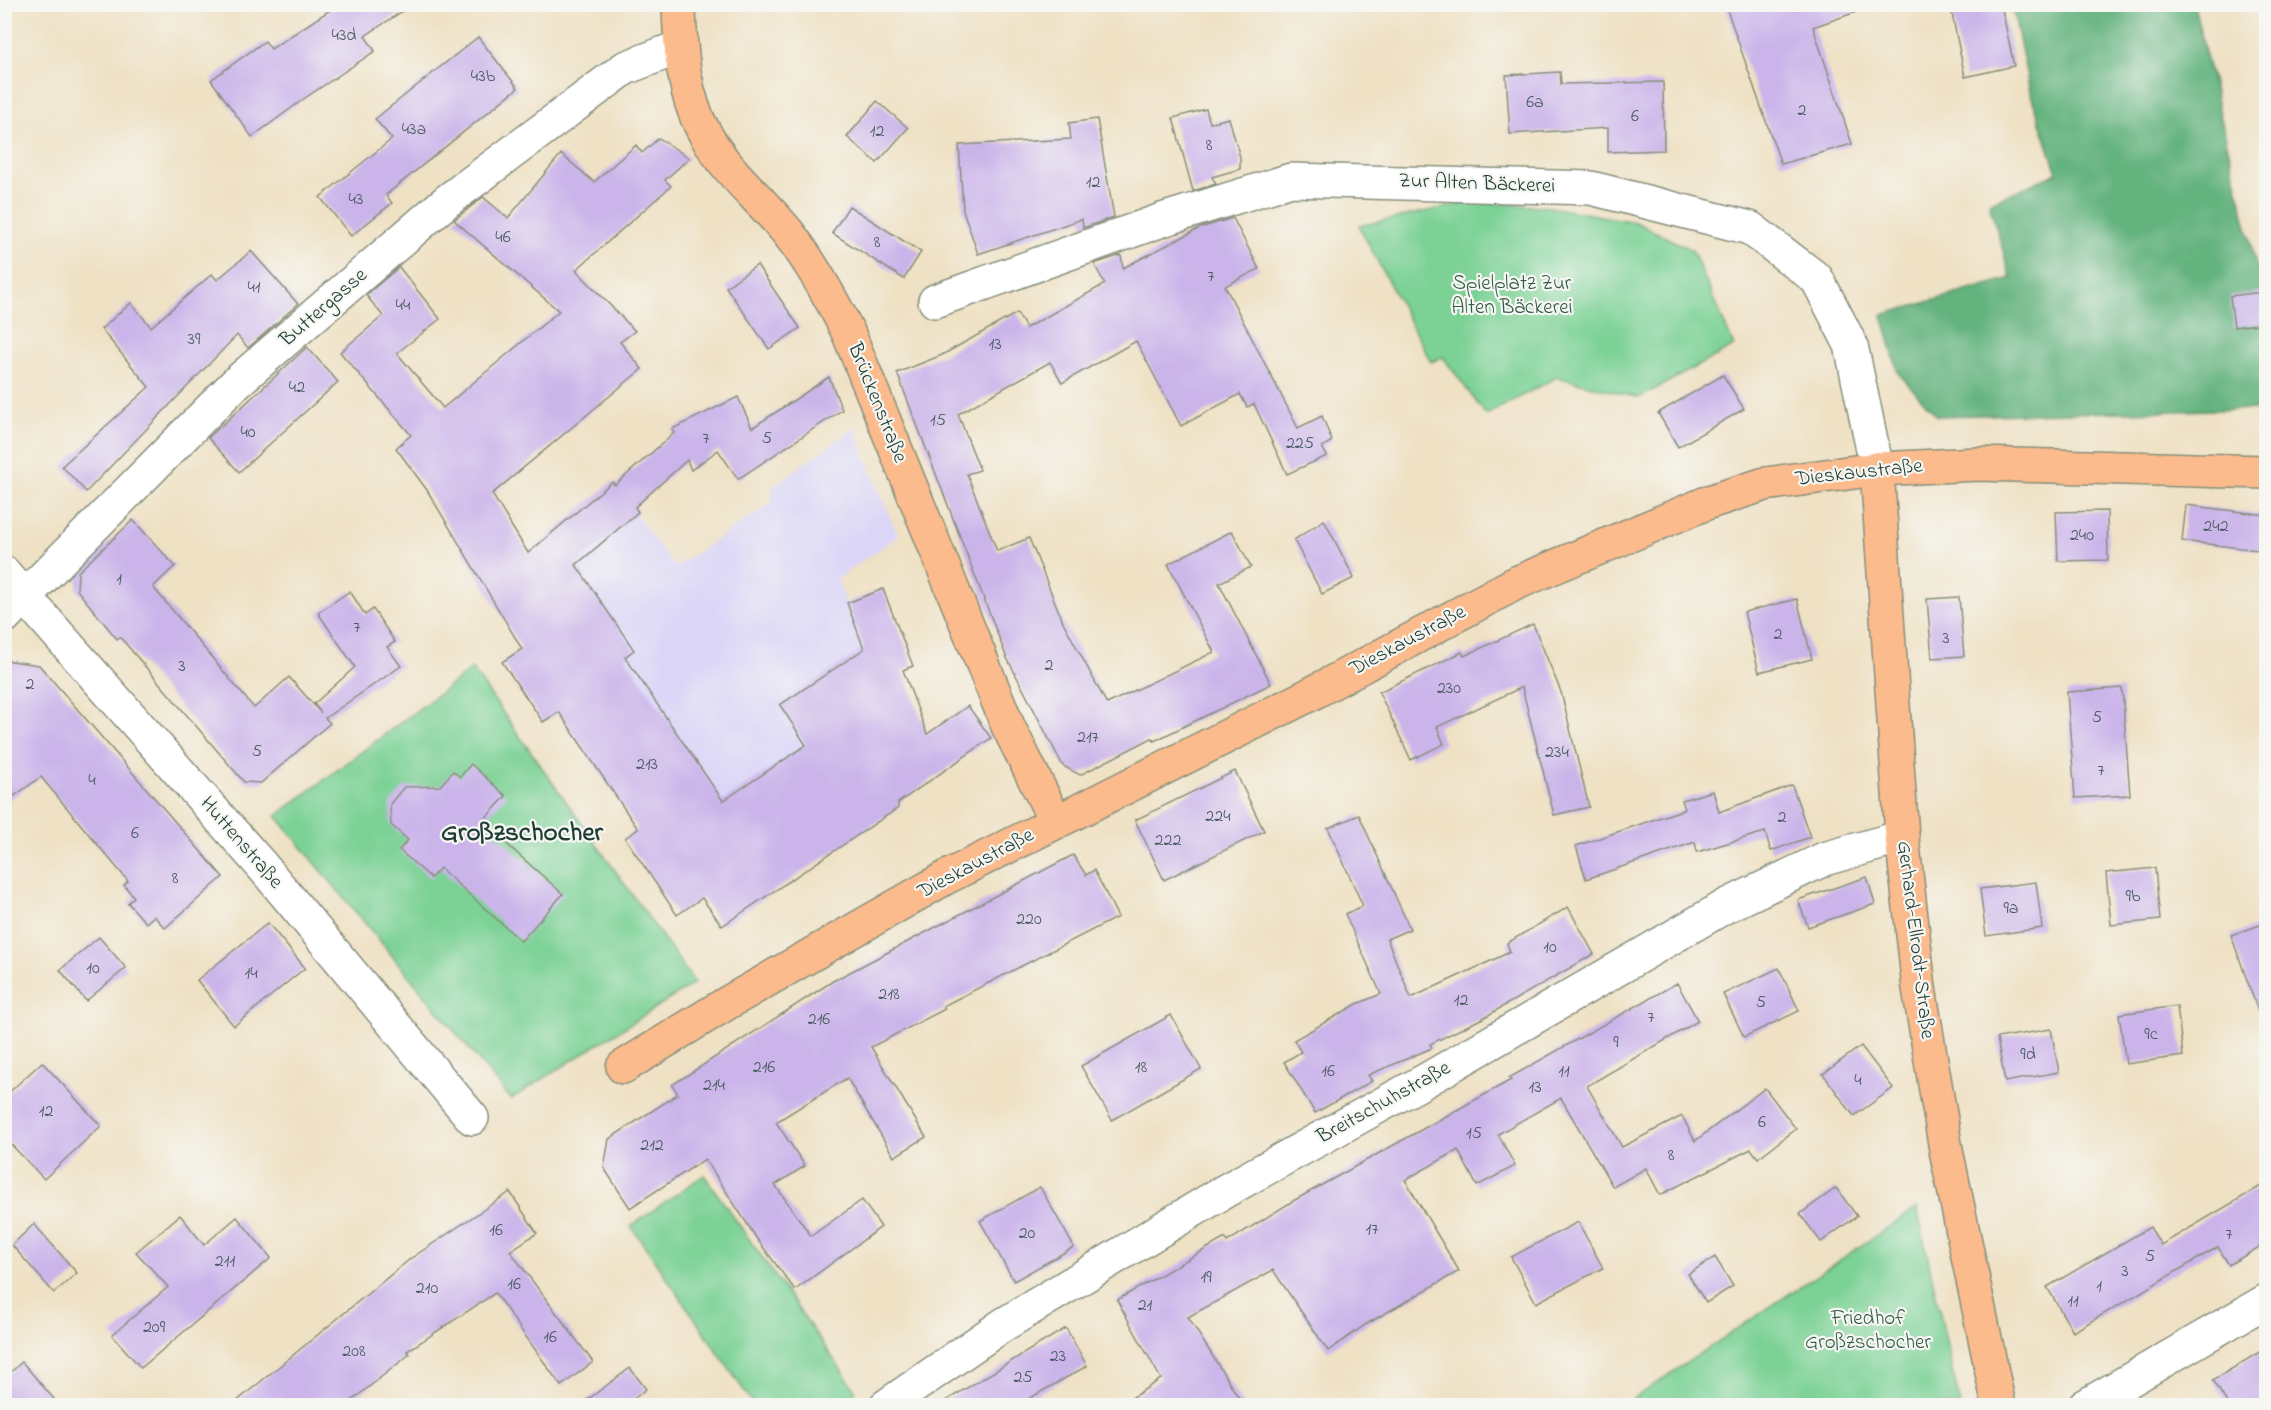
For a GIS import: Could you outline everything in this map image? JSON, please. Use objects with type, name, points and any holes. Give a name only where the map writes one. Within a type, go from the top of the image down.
[{"type":"main road","name":"Brückenstraße","points":[[679,4],[680,47],[689,96],[706,136],[733,175],[789,233],[822,280],[848,332],[1008,726],[1056,822]]},
{"type":"main road","name":"Dieskaustraße","points":[[622,1067],[907,900],[1056,822],[1307,696],[1516,583],[1709,502],[1766,484],[1877,469],[1978,464],[2266,472]]},
{"type":"main road","name":"Gerhard-Ellrodt-Straße","points":[[1877,469],[1902,837],[1919,988],[1946,1150],[1999,1406]]},
{"type":"street","name":"Buttergasse","points":[[11,595],[237,382],[447,201],[625,68],[680,47]]},
{"type":"street","name":"Zur Alten Bäckerei","points":[[935,301],[1162,220],[1291,180],[1591,188],[1750,228],[1817,279],[1851,345],[1877,469]]},
{"type":"street","name":"Huttenstraße","points":[[11,595],[263,867],[472,1118]]},
{"type":"street","name":"Breitschuhstraße","points":[[886,1406],[1003,1325],[1225,1191],[1428,1079],[1726,906],[1824,859],[1902,837]]},
{"type":"street","points":[[2085,1406],[2266,1301]]},
{"type":"shaded area","points":[[854,428],[898,536],[837,579],[865,652],[897,793],[898,808],[722,926],[527,643],[548,587],[635,514],[675,567],[772,503],[772,487]]},
{"type":"green space","points":[[2012,5],[2194,5],[2266,307],[2266,409],[1937,416],[1898,373],[1882,315],[2011,278],[1989,203],[2057,173],[2030,92]]},
{"type":"green space","name":"Spielplatz Zur Alten Bäckerei","points":[[1470,202],[1549,207],[1635,222],[1692,250],[1734,346],[1639,398],[1557,377],[1486,415],[1443,357],[1431,362],[1359,226]]},
{"type":"green space","points":[[472,669],[695,983],[511,1099],[276,816]]},
{"type":"green space","points":[[704,1175],[856,1391],[835,1405],[754,1405],[631,1226]]},
{"type":"green space","name":"Friedhof Großzschocher","points":[[1917,1208],[1960,1405],[1624,1405]]},
{"type":"building","points":[[339,4],[413,4],[365,36],[375,51],[252,137],[211,80],[265,41],[271,49]]},
{"type":"building","points":[[1725,4],[1864,4],[1865,9],[1813,27],[1852,144],[1781,164]]},
{"type":"building","points":[[1950,4],[2001,4],[2014,66],[1965,77]]},
{"type":"building","points":[[478,37],[518,88],[386,195],[392,203],[351,236],[320,197],[392,139],[375,119]]},
{"type":"building","points":[[1560,72],[1561,84],[1663,82],[1664,150],[1608,152],[1608,128],[1510,134],[1506,75]]},
{"type":"building","points":[[877,101],[908,128],[877,163],[847,137]]},
{"type":"building","points":[[1206,109],[1210,123],[1229,118],[1240,157],[1240,169],[1212,177],[1216,184],[1193,191],[1173,118]]},
{"type":"building","points":[[1097,119],[1114,217],[1083,228],[1082,219],[978,254],[963,210],[959,145],[1071,139],[1069,123]]},
{"type":"building","points":[[659,138],[689,158],[665,180],[671,186],[576,270],[635,331],[620,342],[642,369],[492,494],[528,553],[612,482],[615,485],[674,433],[672,429],[738,397],[752,428],[829,377],[842,410],[738,479],[718,450],[691,470],[687,460],[635,507],[638,512],[576,565],[634,650],[625,657],[723,801],[806,745],[780,705],[864,649],[847,603],[883,589],[913,666],[903,670],[927,734],[968,706],[991,738],[898,803],[898,808],[722,926],[702,898],[677,915],[625,838],[638,829],[559,712],[543,722],[502,662],[522,649],[427,490],[396,448],[411,435],[340,352],[383,316],[366,295],[399,267],[440,319],[397,353],[443,408],[559,311],[454,220],[483,197],[508,218],[561,154],[594,182],[636,145],[642,153]]},
{"type":"building","points":[[849,206],[921,252],[904,279],[832,233]]},
{"type":"building","points":[[1233,218],[1259,269],[1225,286],[1298,428],[1322,416],[1332,441],[1322,447],[1327,456],[1287,474],[1254,404],[1247,407],[1240,394],[1181,426],[1136,341],[1062,383],[1050,362],[958,414],[980,470],[967,474],[997,551],[1029,538],[1063,622],[1107,704],[1214,652],[1168,564],[1232,531],[1251,567],[1219,583],[1271,684],[1154,741],[1152,738],[1080,775],[1063,766],[1006,656],[897,373],[942,355],[1017,313],[1026,328],[1105,284],[1094,264],[1121,255],[1123,268],[1200,228]]},
{"type":"building","points":[[251,251],[298,304],[248,348],[237,335],[86,492],[62,466],[149,387],[101,329],[131,303],[151,327],[212,274],[217,280]]},
{"type":"building","points":[[757,265],[800,328],[769,349],[726,287]]},
{"type":"building","points":[[2262,292],[2265,323],[2234,327],[2230,296]]},
{"type":"building","points":[[307,347],[338,382],[239,472],[208,438]]},
{"type":"building","points":[[1723,375],[1744,409],[1678,447],[1658,413]]},
{"type":"building","points":[[2186,505],[2266,515],[2266,551],[2182,541]]},
{"type":"building","points":[[2107,511],[2108,560],[2058,561],[2056,512]]},
{"type":"building","points":[[133,520],[175,566],[153,587],[254,708],[289,677],[321,713],[314,704],[355,667],[318,613],[350,591],[365,615],[373,609],[395,642],[387,647],[401,666],[325,718],[330,723],[261,783],[244,782],[120,637],[117,639],[77,590],[78,572]]},
{"type":"building","points":[[1324,520],[1354,578],[1322,594],[1294,540]]},
{"type":"building","points":[[1959,597],[1964,656],[1932,658],[1927,599]]},
{"type":"building","points":[[1797,599],[1812,659],[1759,672],[1744,612]]},
{"type":"building","points":[[1533,624],[1561,692],[1589,807],[1554,815],[1522,687],[1437,727],[1444,744],[1411,760],[1379,692],[1462,652],[1464,656]]},
{"type":"building","points":[[4,660],[39,665],[223,877],[165,928],[154,916],[146,923],[128,903],[134,897],[124,885],[128,881],[41,777],[4,803]]},
{"type":"building","points":[[2122,688],[2130,795],[2075,798],[2067,692]]},
{"type":"building","points":[[471,764],[506,796],[482,822],[563,894],[521,941],[440,868],[431,878],[399,850],[408,840],[391,825],[390,804],[404,787],[440,786],[453,771],[460,777]]},
{"type":"building","points":[[1235,771],[1264,831],[1164,880],[1135,820]]},
{"type":"building","points":[[1792,785],[1810,837],[1771,851],[1765,832],[1697,852],[1695,842],[1586,879],[1576,846],[1685,809],[1682,800],[1713,791],[1719,812]]},
{"type":"building","points":[[1359,815],[1410,929],[1387,939],[1411,998],[1510,952],[1507,943],[1568,907],[1594,954],[1483,1018],[1430,1044],[1432,1048],[1368,1075],[1372,1081],[1315,1113],[1284,1062],[1301,1052],[1294,1040],[1357,1004],[1381,994],[1345,914],[1363,906],[1328,828]]},
{"type":"building","points":[[1073,855],[1086,875],[1094,870],[1118,917],[943,1006],[945,1009],[871,1047],[926,1137],[894,1157],[847,1078],[776,1122],[805,1166],[775,1185],[811,1236],[862,1200],[881,1227],[795,1290],[757,1239],[705,1159],[630,1208],[604,1168],[609,1139],[678,1094],[672,1085],[833,981]]},
{"type":"building","points":[[2155,868],[2160,920],[2111,925],[2106,873]]},
{"type":"building","points":[[1867,877],[1875,904],[1808,927],[1798,900]]},
{"type":"building","points":[[2036,882],[2042,928],[1986,936],[1980,889]]},
{"type":"building","points":[[268,923],[305,968],[234,1026],[197,980]]},
{"type":"building","points":[[2266,923],[2266,1024],[2263,1025],[2231,935]]},
{"type":"building","points":[[99,937],[126,968],[86,1001],[60,970]]},
{"type":"building","points":[[1779,968],[1799,1011],[1744,1037],[1723,994]]},
{"type":"building","points":[[1677,983],[1698,1021],[1587,1086],[1622,1147],[1682,1116],[1695,1141],[1765,1088],[1796,1129],[1758,1158],[1751,1149],[1660,1195],[1646,1168],[1613,1187],[1561,1098],[1498,1134],[1515,1166],[1477,1186],[1458,1150],[1405,1180],[1459,1271],[1365,1325],[1328,1351],[1273,1270],[1188,1317],[1244,1406],[1119,1406],[1161,1379],[1117,1300],[1225,1238],[1227,1242],[1293,1201],[1511,1080],[1509,1078]]},
{"type":"building","points":[[2177,1006],[2183,1056],[2126,1064],[2119,1014]]},
{"type":"building","points":[[1171,1015],[1201,1069],[1112,1120],[1081,1066]]},
{"type":"building","points":[[2051,1029],[2059,1072],[2005,1082],[1997,1038]]},
{"type":"building","points":[[1861,1046],[1893,1088],[1854,1116],[1823,1074]]},
{"type":"building","points":[[42,1062],[101,1126],[44,1179],[4,1137],[4,1097]]},
{"type":"building","points":[[2266,1183],[2266,1243],[2229,1265],[2218,1247],[2073,1332],[2047,1287],[2150,1227],[2161,1245]]},
{"type":"building","points":[[1040,1187],[1074,1247],[1014,1281],[980,1221]]},
{"type":"building","points":[[1836,1188],[1857,1216],[1821,1242],[1800,1214]]},
{"type":"building","points":[[510,1192],[537,1233],[510,1251],[593,1362],[561,1386],[495,1293],[407,1351],[410,1354],[345,1406],[231,1406],[410,1259]]},
{"type":"building","points":[[180,1215],[204,1245],[237,1217],[271,1258],[141,1368],[112,1335],[168,1287],[136,1252]]},
{"type":"building","points":[[1578,1222],[1603,1268],[1536,1303],[1511,1257]]},
{"type":"building","points":[[34,1224],[77,1273],[54,1293],[12,1245]]},
{"type":"building","points":[[1715,1257],[1733,1286],[1706,1303],[1688,1274]]},
{"type":"building","points":[[1066,1328],[1087,1366],[1016,1406],[937,1406]]},
{"type":"building","points":[[2266,1348],[2266,1406],[2229,1406],[2213,1380]]},
{"type":"building","points":[[22,1362],[60,1406],[4,1406],[4,1378]]},
{"type":"building","points":[[630,1368],[646,1389],[625,1406],[579,1406]]},
{"type":"district","name":"Großzschocher","points":[[522,833]]}]
